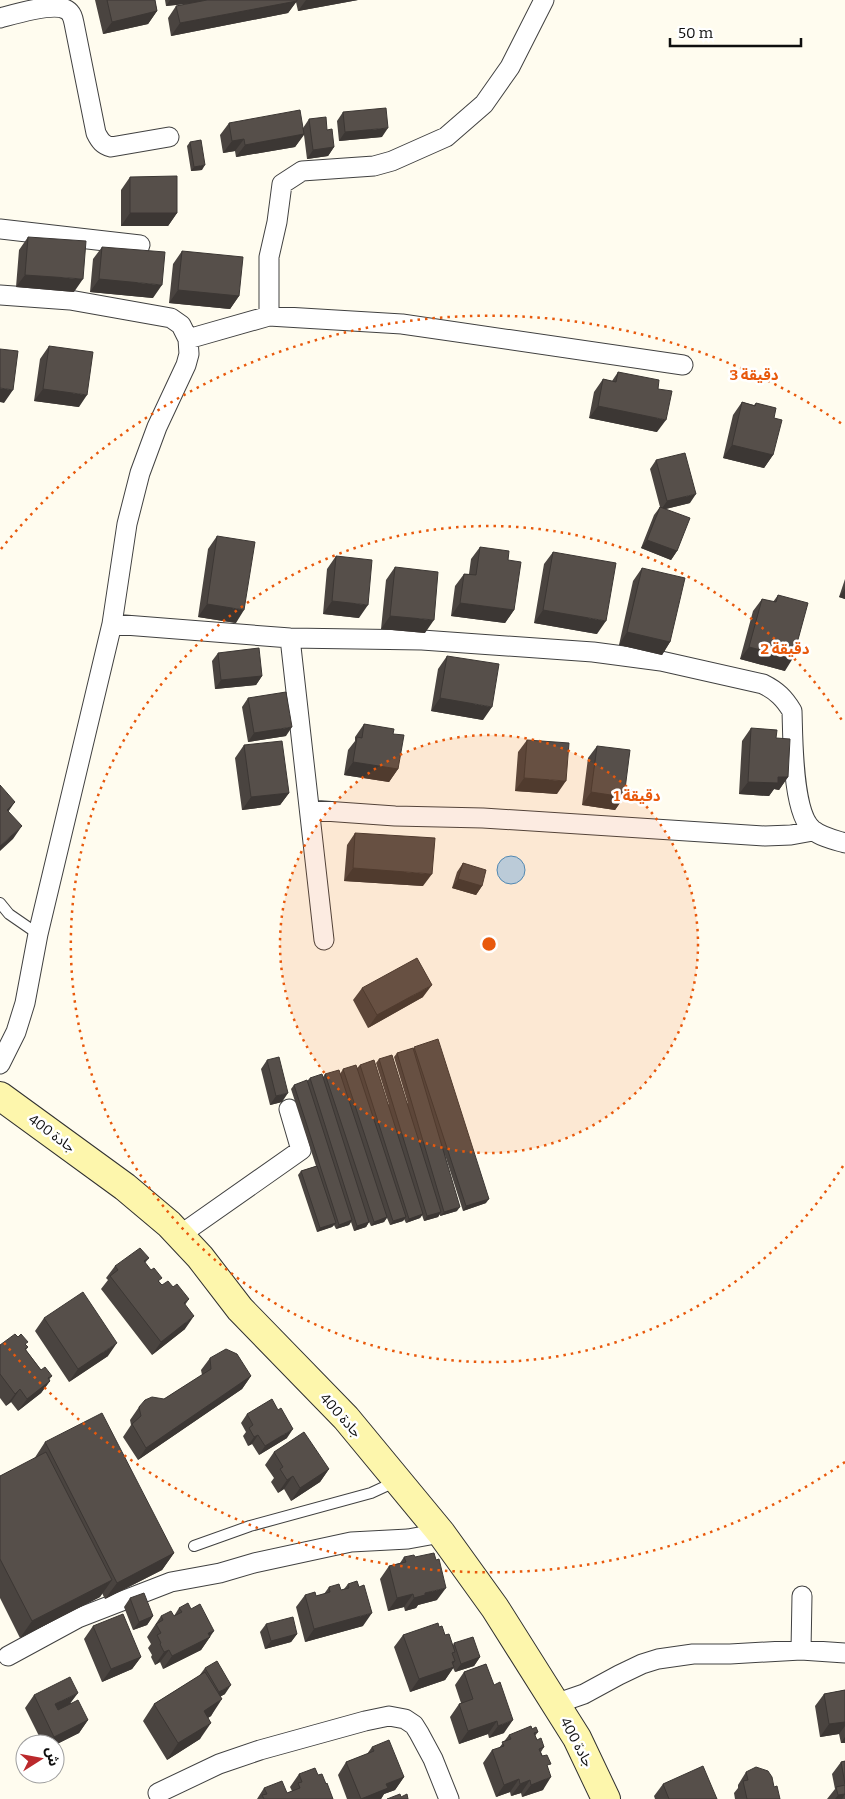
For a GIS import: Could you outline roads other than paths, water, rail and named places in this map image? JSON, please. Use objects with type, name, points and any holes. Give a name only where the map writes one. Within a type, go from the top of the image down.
[{"type":"main road","name":"جادة 400","points":[[0,1096],[125,1187],[169,1224],[200,1257],[240,1309],[346,1418],[441,1533],[495,1608],[577,1738],[606,1799]]},
{"type":"street","points":[[269,316],[269,257],[277,222],[282,184],[302,171],[374,166],[392,161],[446,136],[484,104],[510,67],[544,0]]},
{"type":"street","points":[[0,18],[54,7],[68,10],[72,14],[99,140],[104,145],[112,147],[169,137]]},
{"type":"street","points":[[0,229],[140,245]]},
{"type":"street","points":[[0,295],[70,300],[171,318],[181,325],[188,339],[189,354],[140,473],[127,524],[112,624],[38,934],[30,981],[20,1019],[0,1064]]},
{"type":"street","points":[[188,339],[269,316],[402,324],[683,365]]},
{"type":"street","points":[[112,624],[290,638],[422,640],[593,652],[661,661],[763,684],[776,691],[792,711],[797,796],[804,818],[813,831]]},
{"type":"street","points":[[290,638],[324,940]]},
{"type":"street","points":[[310,810],[765,836],[791,835],[813,831],[845,843]]},
{"type":"street","points":[[180,1235],[301,1150],[289,1109]]},
{"type":"street","points":[[8,1656],[78,1618],[172,1582],[220,1573],[254,1563],[351,1542],[408,1539],[441,1533]]},
{"type":"street","points":[[801,1650],[802,1596]]},
{"type":"street","points":[[555,1704],[584,1694],[626,1671],[658,1659],[693,1654],[801,1650],[845,1653]]},
{"type":"street","points":[[158,1793],[227,1761],[365,1721],[389,1716],[405,1718],[420,1733],[449,1799]]},
{"type":"lane","points":[[0,903],[9,914],[38,934]]},
{"type":"lane","points":[[194,1546],[250,1526],[371,1493],[398,1481]]},
{"type":"water","points":[[511,856],[521,860],[525,870],[521,880],[511,884],[501,880],[497,870],[501,860]]}]
